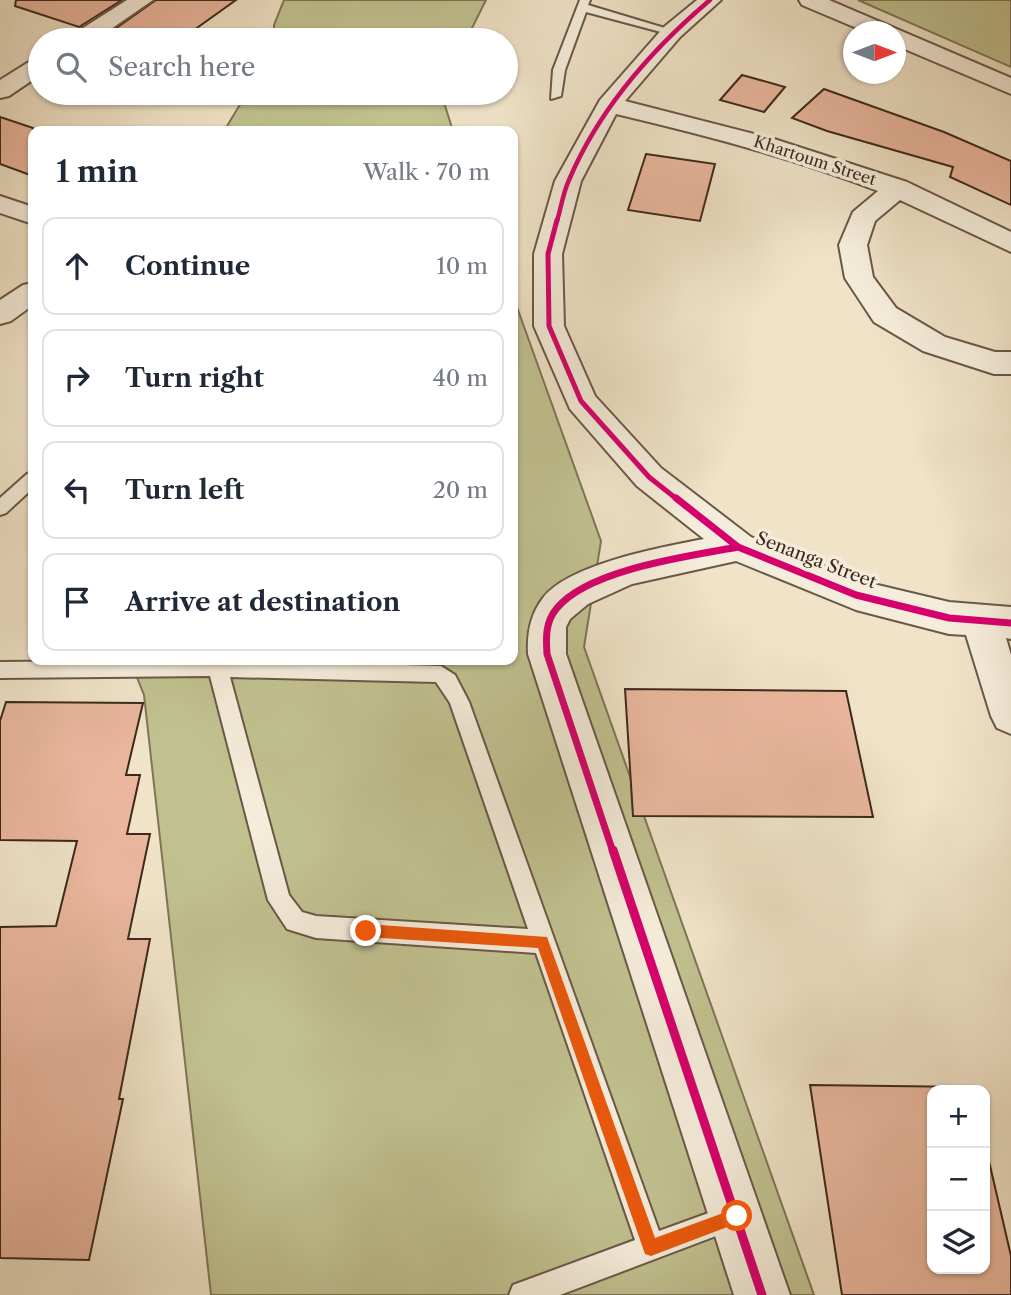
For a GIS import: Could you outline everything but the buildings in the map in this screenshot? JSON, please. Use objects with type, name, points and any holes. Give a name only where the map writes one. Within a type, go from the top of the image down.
[{"type":"street","points":[[98,28],[142,0]]},
{"type":"street","name":"Senanga Street","points":[[710,0],[672,32],[609,106],[568,181],[548,254],[549,326],[581,401],[649,477],[738,547],[856,594],[949,618],[996,622]]},
{"type":"street","points":[[810,0],[860,21]]},
{"type":"street","points":[[906,41],[1011,87]]},
{"type":"street","points":[[0,91],[28,73]]},
{"type":"street","name":"Khartoum Street","points":[[609,106],[716,130],[813,157],[898,188],[1011,243]]},
{"type":"street","points":[[898,188],[863,218],[853,245],[859,278],[885,315],[934,344],[994,363],[1011,363]]},
{"type":"street","points":[[0,204],[28,214]]},
{"type":"street","points":[[0,314],[28,295]]},
{"type":"street","points":[[738,547],[605,577],[579,588],[561,602],[547,626],[547,654],[762,1295]]},
{"type":"street","points":[[996,622],[1011,716]]},
{"type":"lane","points":[[555,96],[559,70],[584,4],[672,32]]},
{"type":"lane","points":[[0,508],[28,483]]},
{"type":"lane","points":[[0,670],[218,668],[441,674],[448,681],[458,702],[651,1248]]},
{"type":"lane","points":[[218,668],[279,900],[295,921],[316,928],[543,942]]},
{"type":"lane","points":[[523,1295],[737,1216]]},
{"type":"green space","points":[[284,0],[486,0],[472,28],[274,28]]},
{"type":"green space","points":[[858,0],[1011,0],[1011,67],[906,21]]},
{"type":"green space","points":[[240,105],[445,105],[451,126],[227,126]]},
{"type":"green space","points":[[518,310],[601,541],[584,647],[814,1295],[211,1295],[144,695],[132,665],[518,665]]},
{"type":"cycle path","points":[[710,0],[672,32],[609,105],[568,181],[548,254],[549,326],[581,401],[649,477],[738,547],[856,595],[949,618],[1011,623]]},
{"type":"cycle path","points":[[738,547],[660,562],[600,581],[575,593],[556,608],[547,627],[546,637],[547,654],[762,1295]]},
{"type":"route","points":[[366,931],[543,942],[651,1248],[737,1216]]}]
